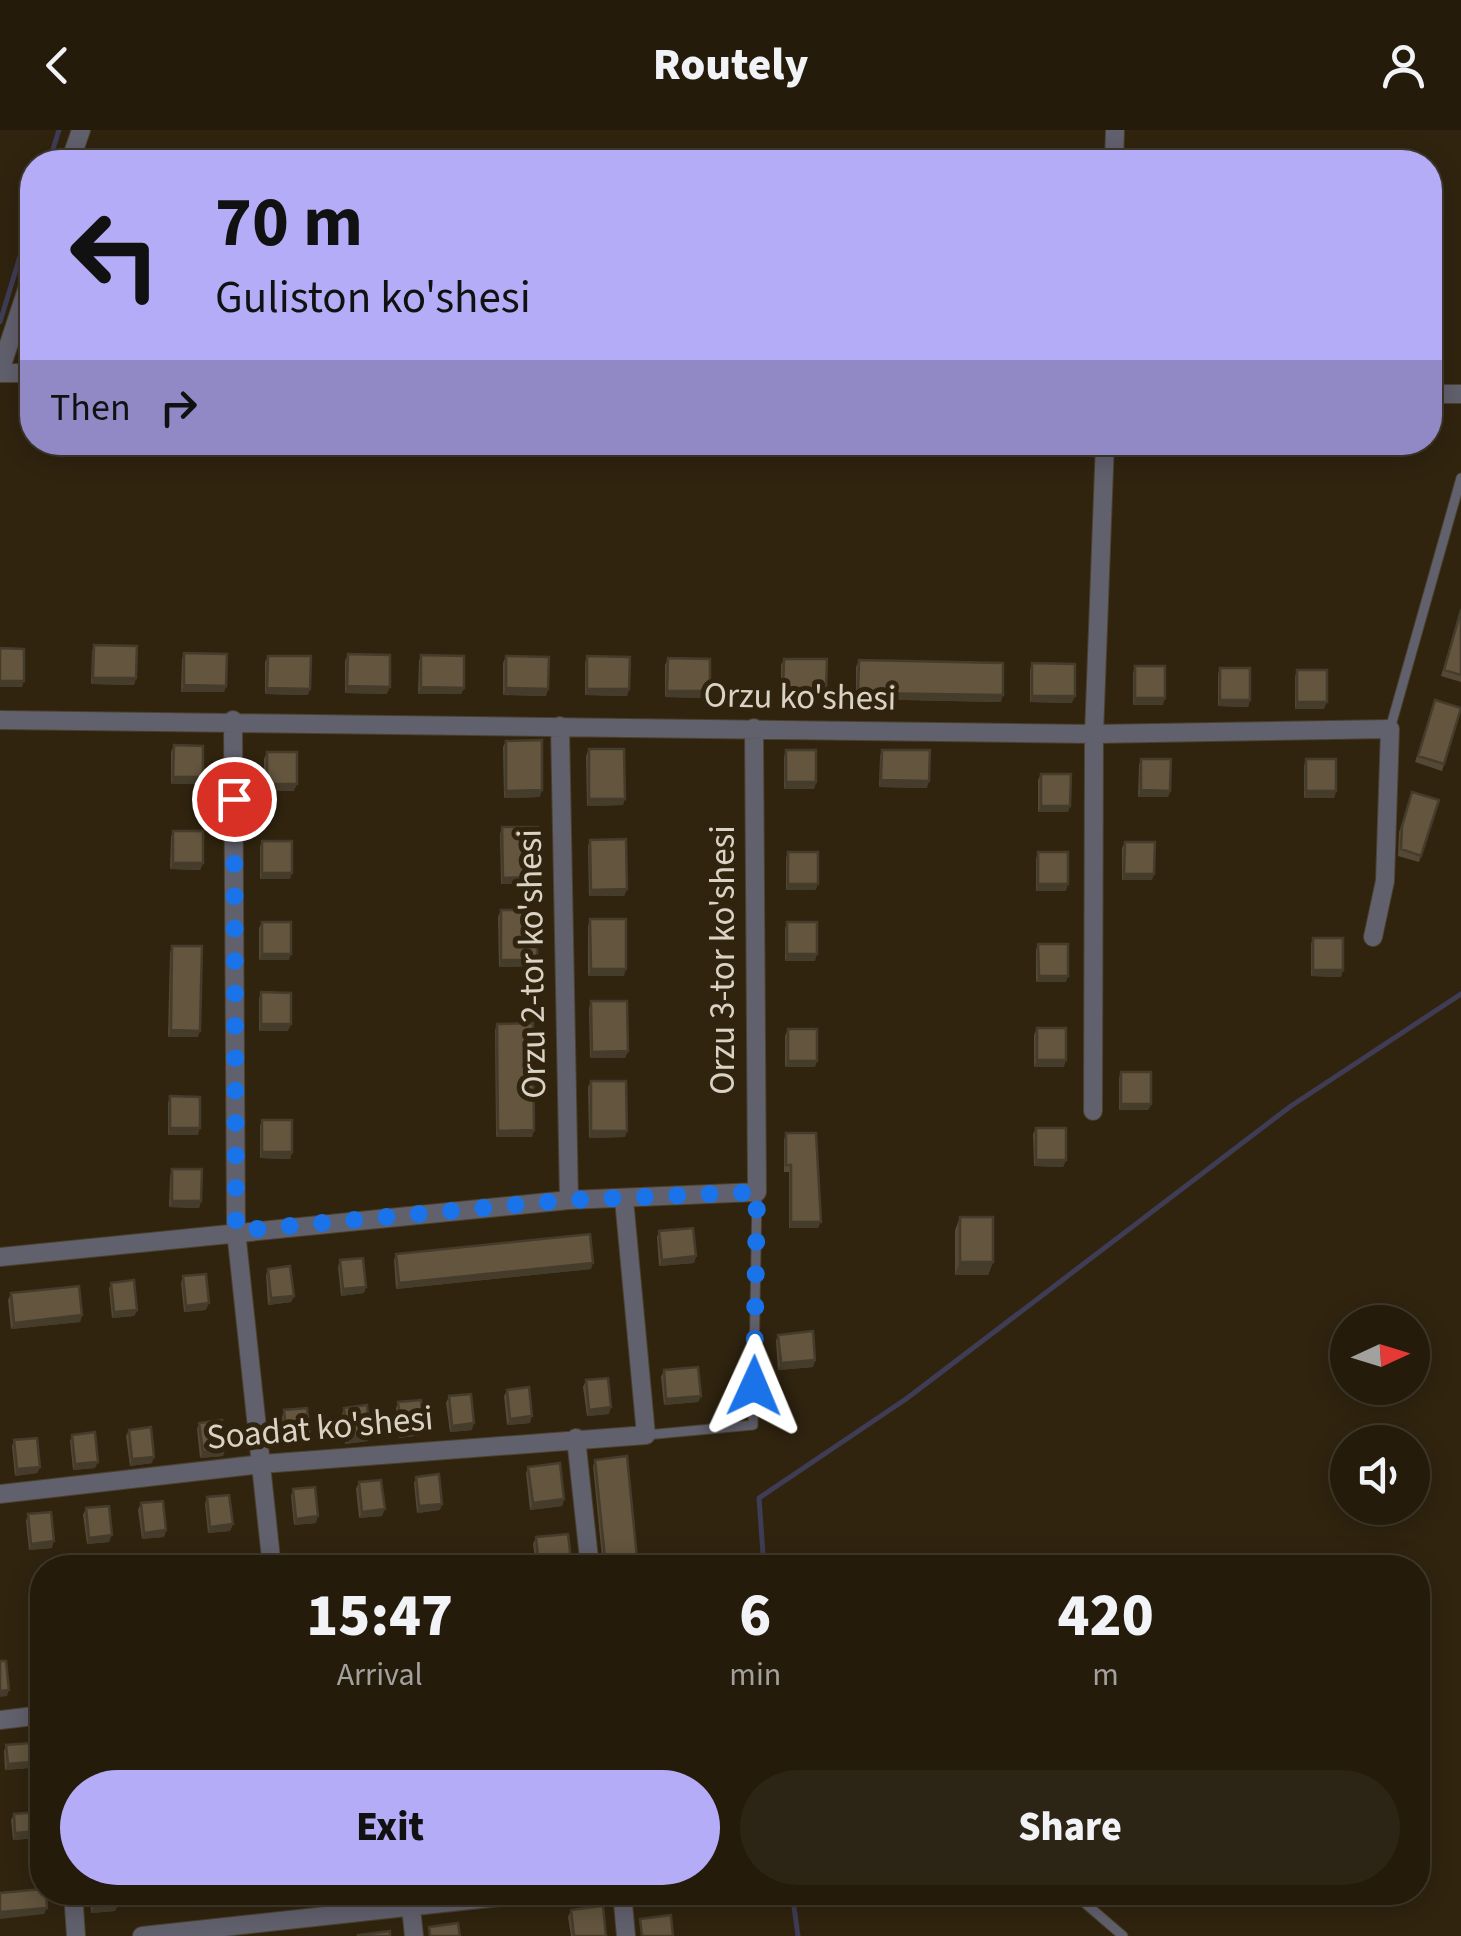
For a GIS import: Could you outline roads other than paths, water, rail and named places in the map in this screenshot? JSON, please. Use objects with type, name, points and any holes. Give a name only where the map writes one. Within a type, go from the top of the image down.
[{"type":"street","points":[[0,372],[20,311]]},
{"type":"street","points":[[1092,1111],[1094,734],[1105,455]]},
{"type":"street","name":"Orzu ko'shesi","points":[[0,720],[1094,734],[1390,729]]},
{"type":"street","points":[[233,720],[236,1231],[271,1555]]},
{"type":"street","name":"Orzu 2-tor ko'shesi","points":[[560,726],[569,1200]]},
{"type":"street","name":"Orzu 3-tor ko'shesi","points":[[754,728],[757,1192]]},
{"type":"street","points":[[1373,936],[1384,881],[1390,729]]},
{"type":"street","points":[[0,1257],[569,1200],[757,1192]]},
{"type":"street","points":[[624,1199],[646,1435]]},
{"type":"street","name":"Soadat ko'shesi","points":[[0,1494],[262,1464],[646,1435]]},
{"type":"street","points":[[576,1438],[589,1555]]},
{"type":"street","points":[[0,1720],[30,1716]]},
{"type":"street","points":[[73,1905],[76,1936]]},
{"type":"street","points":[[142,1936],[435,1905]]},
{"type":"street","points":[[623,1905],[626,1936]]},
{"type":"street","points":[[410,1908],[414,1936]]},
{"type":"lane","points":[[1390,729],[1461,478]]},
{"type":"lane","points":[[646,1435],[754,1425],[757,1192]]},
{"type":"lane","points":[[1087,1905],[1123,1936]]},
{"type":"waterway","points":[[53,150],[59,130]]},
{"type":"waterway","points":[[0,322],[20,256]]},
{"type":"waterway","points":[[763,1555],[759,1498],[906,1399],[1291,1106],[1461,994]]},
{"type":"waterway","points":[[794,1905],[798,1936]]}]
